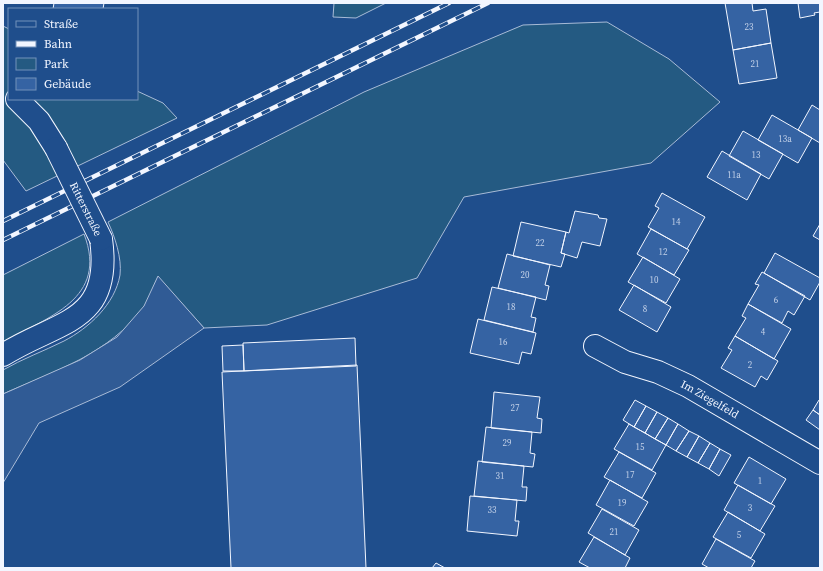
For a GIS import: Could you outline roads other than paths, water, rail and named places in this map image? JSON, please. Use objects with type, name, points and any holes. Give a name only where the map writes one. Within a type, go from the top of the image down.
[{"type":"street","name":"Ritterstraße","points":[[3,355],[66,324],[83,313],[98,292],[103,257],[101,239],[56,148],[38,121],[18,100]]},
{"type":"street","name":"Im Ziegelfeld","points":[[595,346],[625,362],[658,372],[688,386],[820,463]]},
{"type":"railway","points":[[3,221],[449,3]]},
{"type":"railway","points":[[3,240],[488,3]]}]
